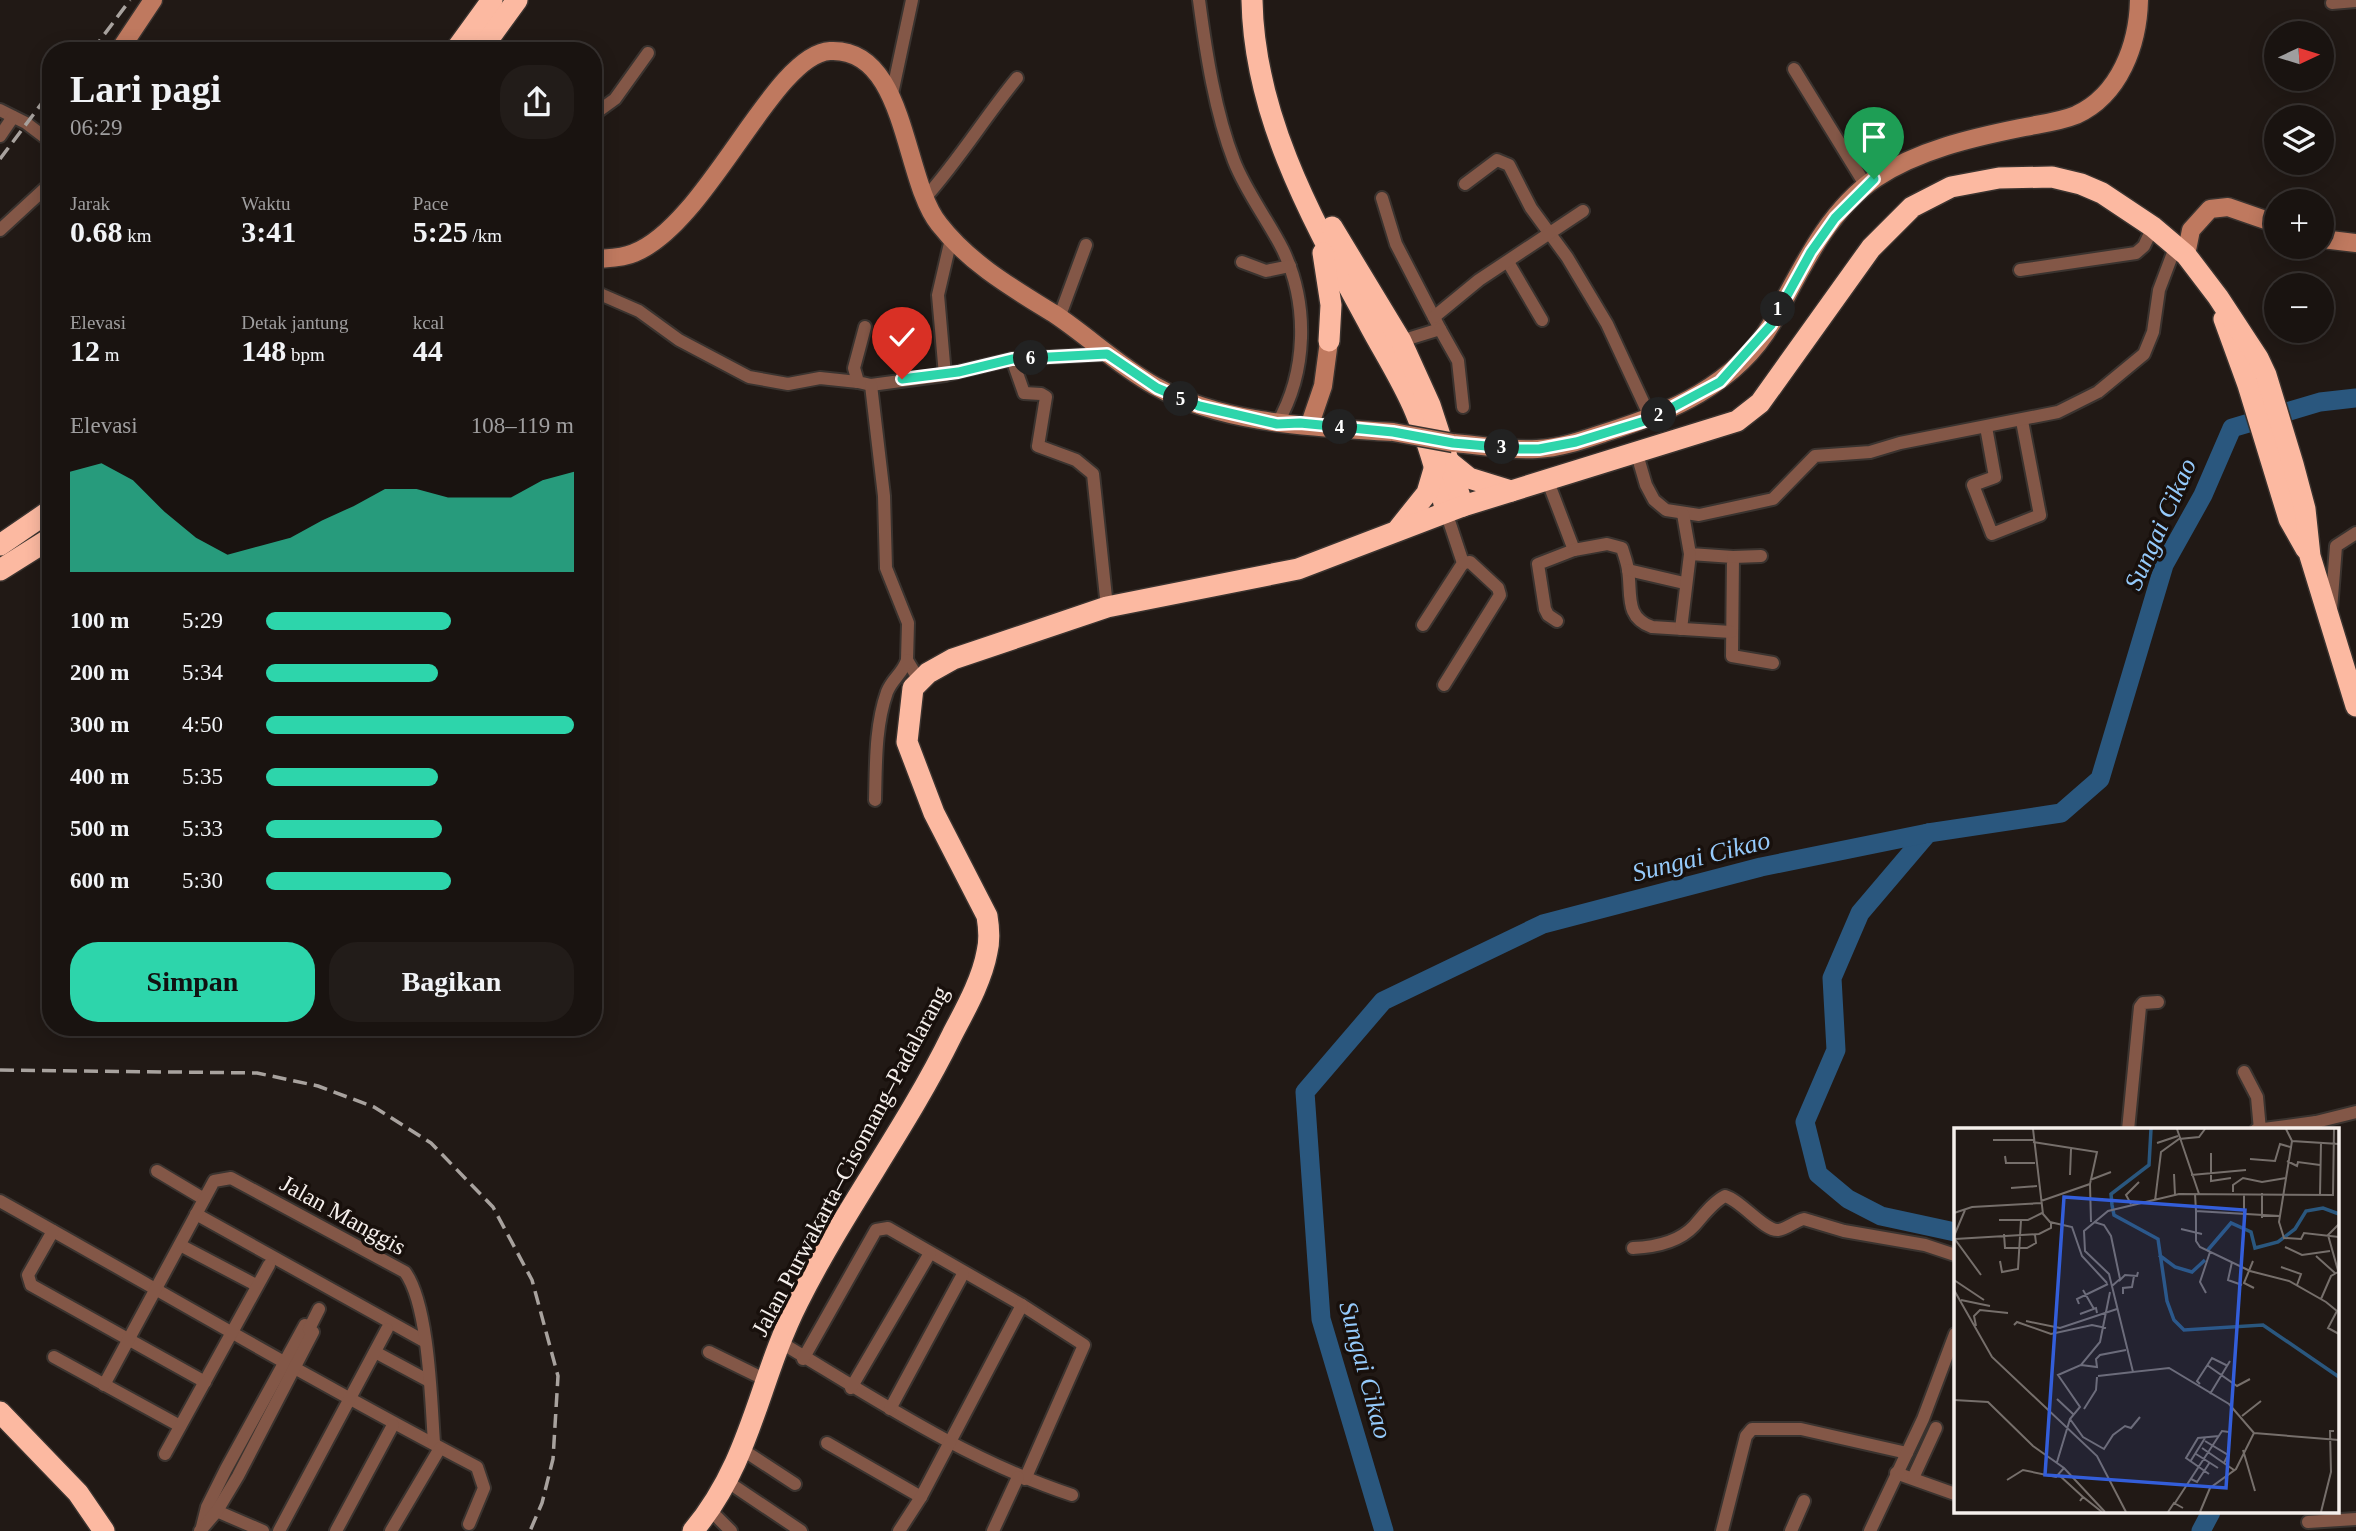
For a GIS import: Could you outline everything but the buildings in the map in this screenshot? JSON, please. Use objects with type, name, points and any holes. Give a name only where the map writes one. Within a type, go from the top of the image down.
[{"type":"highway","points":[[462,42],[492,0]]},
{"type":"highway","points":[[487,42],[517,0]]},
{"type":"highway","points":[[1252,0],[1254,42],[1272,120],[1317,227],[1430,405],[1446,456],[1455,509]]},
{"type":"highway","points":[[1261,0],[1263,41],[1272,82],[1300,160],[1390,342]]},
{"type":"highway","points":[[919,680],[953,659],[1107,607],[1277,575],[1455,509],[1636,451],[1721,428],[1750,413],[1792,360],[1871,248],[1912,207],[1934,194],[1973,181],[2025,176],[2052,177],[2081,184],[2102,193],[2170,241],[2218,297],[2257,380],[2284,468],[2305,509],[2310,556],[2356,706]]},
{"type":"highway","points":[[1317,227],[1327,270],[1329,341]]},
{"type":"highway","points":[[1329,341],[1343,326],[1357,322],[1390,342]]},
{"type":"highway","points":[[1446,456],[1469,478],[1511,491]]},
{"type":"highway","points":[[1395,531],[1408,521],[1427,493],[1446,456]]},
{"type":"highway","points":[[0,545],[42,516]]},
{"type":"highway","points":[[0,570],[42,544]]},
{"type":"highway","name":"Jalan Purwakarta–Cisomang–Padalarang","points":[[692,1531],[728,1482],[743,1450],[780,1342],[799,1300],[936,1069],[987,955],[987,916],[937,820],[907,742],[909,702],[919,680]]},
{"type":"highway","points":[[0,1412],[78,1493],[104,1531]]},
{"type":"street","points":[[125,42],[153,0]]},
{"type":"street","points":[[892,94],[912,0]]},
{"type":"street","points":[[1199,0],[1230,149],[1290,266],[1298,306],[1302,357],[1291,400],[1277,424]]},
{"type":"street","points":[[602,260],[637,253],[677,224],[706,192],[748,129],[804,62],[819,53],[833,51],[863,60],[875,70],[892,94],[925,198],[937,223],[951,239],[999,280],[1059,318],[1157,388],[1199,406],[1277,424],[1310,424],[1393,432],[1446,456],[1539,449],[1576,442],[1651,419],[1704,393],[1742,359],[1771,325],[1811,252],[1835,218],[1866,186],[1892,169],[1933,150],[2059,121],[2091,106],[2114,84],[2123,68],[2136,31],[2139,0]]},
{"type":"street","points":[[2332,3],[2356,1]]},
{"type":"street","points":[[602,108],[615,99],[648,53]]},
{"type":"street","points":[[1794,69],[1866,186]]},
{"type":"street","points":[[925,198],[952,167],[978,127],[1017,78]]},
{"type":"street","points":[[0,110],[42,136]]},
{"type":"street","points":[[0,136],[13,117]]},
{"type":"street","points":[[1465,184],[1497,160],[1506,162],[1608,324],[1651,419]]},
{"type":"street","points":[[0,230],[42,191]]},
{"type":"street","points":[[1382,198],[1396,244],[1458,361],[1463,407]]},
{"type":"street","points":[[2020,270],[2136,253],[2144,246],[2170,241],[2191,230],[2204,213],[2217,207],[2228,207],[2264,219]]},
{"type":"street","points":[[1390,342],[1437,323],[1479,280],[1583,211]]},
{"type":"street","points":[[945,375],[938,295],[951,239]]},
{"type":"street","points":[[2334,240],[2356,243]]},
{"type":"street","points":[[1636,451],[1646,485],[1654,500],[1666,510],[1699,514],[1773,499],[1815,456],[1870,452],[1900,443],[2058,412],[2086,400],[2137,362],[2153,332],[2170,241]]},
{"type":"street","points":[[1059,318],[1086,244]]},
{"type":"street","points":[[1242,262],[1266,271],[1290,266]]},
{"type":"street","points":[[1508,262],[1542,320]]},
{"type":"street","points":[[602,295],[639,311],[679,340],[749,377],[788,384],[824,378],[865,383],[945,375],[1012,359],[1107,354]]},
{"type":"street","points":[[865,327],[854,368],[865,383],[884,496],[886,568],[908,623],[907,660],[902,673],[886,694],[876,747],[875,800]]},
{"type":"street","points":[[1310,424],[1323,386],[1329,341]]},
{"type":"street","points":[[1012,359],[1024,393],[1046,397],[1038,446],[1076,460],[1093,474],[1107,607]]},
{"type":"street","points":[[1986,427],[1995,477],[1973,486],[1992,534],[2040,515],[2021,421]]},
{"type":"street","points":[[1547,479],[1574,550]]},
{"type":"street","points":[[1423,625],[1464,563],[1455,509]]},
{"type":"street","points":[[1681,629],[1684,583],[1690,554],[1683,514]]},
{"type":"street","points":[[2330,620],[2336,546],[2356,533]]},
{"type":"street","points":[[1557,621],[1548,615],[1545,609],[1538,564],[1574,550],[1616,544],[1622,548],[1628,570],[1630,606],[1637,618],[1652,627],[1731,632]]},
{"type":"street","points":[[1690,554],[1761,556]]},
{"type":"street","points":[[1733,557],[1732,656],[1773,663]]},
{"type":"street","points":[[1444,685],[1500,595],[1498,588],[1469,562],[1464,563]]},
{"type":"street","points":[[1628,570],[1684,583]]},
{"type":"street","points":[[907,660],[919,680]]},
{"type":"street","points":[[2129,1128],[2140,1007],[2147,1002],[2158,1002]]},
{"type":"street","points":[[2244,1072],[2257,1097],[2258,1128]]},
{"type":"street","points":[[2287,1128],[2316,1126],[2356,1112]]},
{"type":"street","points":[[156,1171],[205,1199]]},
{"type":"street","name":"Jalan Manggis","points":[[104,1385],[214,1181],[231,1178],[405,1272],[413,1288],[424,1341],[437,1445]]},
{"type":"street","points":[[1633,1248],[1653,1247],[1673,1240],[1691,1229],[1726,1196],[1740,1203],[1771,1229],[1780,1229],[1804,1219],[1844,1231],[1925,1245],[1954,1255]]},
{"type":"street","points":[[0,1201],[290,1363],[393,1425],[477,1467],[483,1477],[482,1499],[469,1524]]},
{"type":"street","points":[[196,1214],[424,1341]]},
{"type":"street","points":[[803,1359],[876,1230],[884,1227],[1022,1305],[1084,1345],[1022,1478],[993,1531]]},
{"type":"street","points":[[53,1231],[28,1275],[29,1282],[205,1382]]},
{"type":"street","points":[[180,1245],[256,1285]]},
{"type":"street","points":[[851,1388],[930,1254]]},
{"type":"street","points":[[165,1454],[269,1265]]},
{"type":"street","points":[[890,1409],[964,1274]]},
{"type":"street","points":[[899,1531],[921,1497],[1022,1305]]},
{"type":"street","points":[[212,1509],[247,1430],[290,1363],[319,1309]]},
{"type":"street","points":[[279,1531],[387,1329]]},
{"type":"street","points":[[1870,1531],[1907,1453],[1954,1336]]},
{"type":"street","points":[[780,1342],[851,1388],[949,1444],[1022,1478],[1072,1495]]},
{"type":"street","points":[[375,1352],[429,1381]]},
{"type":"street","points":[[709,1352],[766,1380]]},
{"type":"street","points":[[54,1357],[180,1426]]},
{"type":"street","points":[[201,1529],[259,1436],[290,1363]]},
{"type":"street","points":[[336,1531],[393,1425]]},
{"type":"street","points":[[1913,1478],[1936,1428]]},
{"type":"street","points":[[1722,1531],[1745,1436],[1752,1429],[1801,1429],[1907,1453]]},
{"type":"street","points":[[247,1430],[259,1436]]},
{"type":"street","points":[[827,1443],[921,1497]]},
{"type":"street","points":[[391,1531],[437,1445]]},
{"type":"street","points":[[743,1450],[795,1484]]},
{"type":"street","points":[[1896,1473],[1954,1494]]},
{"type":"street","points":[[728,1482],[801,1531]]},
{"type":"street","points":[[1791,1531],[1804,1501]]},
{"type":"street","points":[[212,1509],[263,1531]]},
{"type":"street","points":[[710,1510],[731,1531]]},
{"type":"street","points":[[2308,1522],[2356,1519]]},
{"type":"waterway","name":"Sungai Cikao","points":[[1384,1531],[1321,1319],[1305,1092],[1383,1001],[1543,924],[1761,867],[1928,833],[2061,813],[2100,779],[2164,565],[2203,495],[2232,428],[2320,402],[2356,398]]},
{"type":"waterway","points":[[1928,833],[1860,913],[1832,978],[1836,1050],[1805,1122],[1818,1174],[1848,1199],[1881,1216],[1954,1232]]},
{"type":"waterway","points":[[2201,1531],[2210,1514]]},
{"type":"railway","points":[[99,42],[130,0]]},
{"type":"railway","points":[[0,159],[42,103]]},
{"type":"railway","points":[[0,1070],[257,1073],[318,1086],[374,1107],[431,1143],[493,1207],[532,1280],[558,1376],[553,1459],[542,1503],[530,1531]]},
{"type":"route","points":[[902,379],[945,375],[1012,359],[1107,354],[1157,388],[1199,406],[1277,424],[1300,423],[1393,432],[1453,443],[1520,449],[1539,449],[1576,442],[1651,419],[1704,393],[1720,382],[1771,325],[1811,252],[1835,218],[1855,195],[1874,179]]}]
